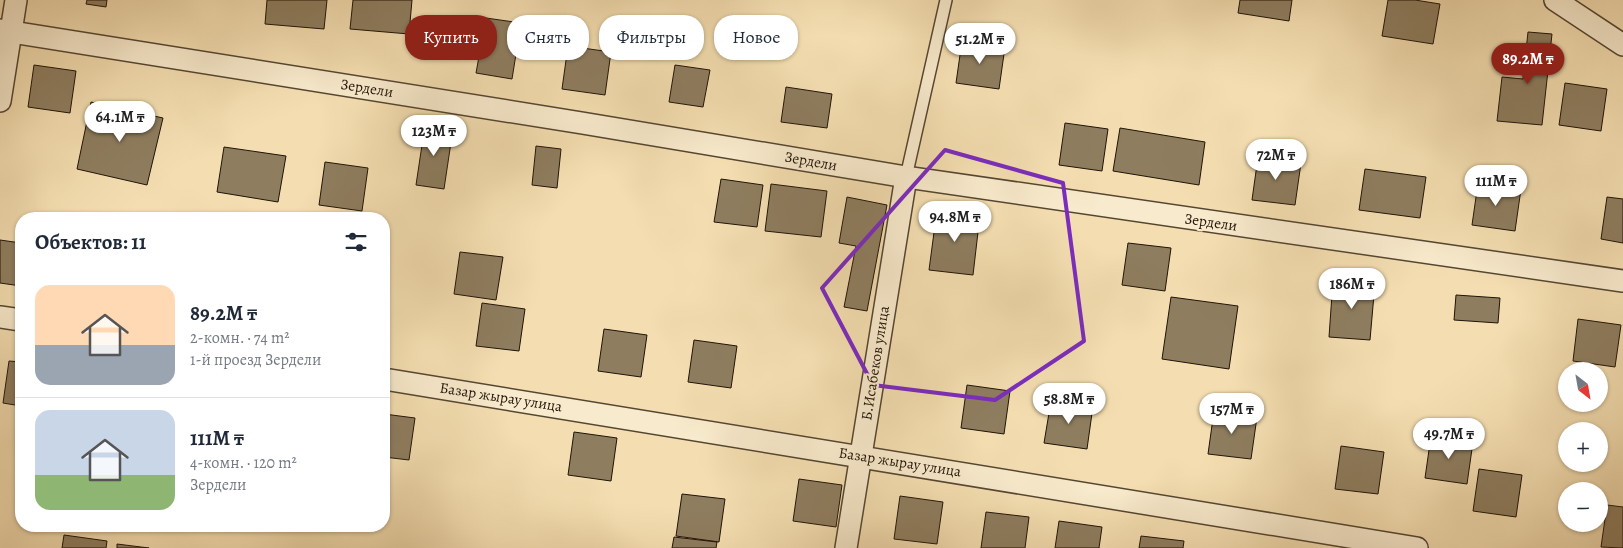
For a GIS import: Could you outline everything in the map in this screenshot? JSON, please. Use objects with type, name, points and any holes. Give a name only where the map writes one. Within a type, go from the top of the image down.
[{"type":"street","points":[[0,101],[6,30],[16,0]]},
{"type":"street","points":[[1556,0],[1621,39]]},
{"type":"street","name":"Зердели","points":[[6,30],[906,177],[1623,281]]},
{"type":"street","name":"Б.Исабеков улица","points":[[846,548],[906,177]]},
{"type":"street","points":[[0,317],[15,319]]},
{"type":"street","name":"Базар жырау улица","points":[[390,380],[1417,548]]},
{"type":"lane","points":[[906,177],[946,0]]},
{"type":"highlighted area","points":[[945,150],[1063,183],[1084,341],[995,400],[873,385],[822,288]]},
{"type":"building","points":[[87,0],[107,0],[106,7],[86,4]]},
{"type":"building","points":[[267,0],[327,0],[324,29],[265,24]]},
{"type":"building","points":[[353,0],[412,0],[411,15],[405,15],[405,34],[350,29]]},
{"type":"building","points":[[1240,0],[1292,0],[1289,21],[1238,13]]},
{"type":"building","points":[[1388,0],[1415,0],[1440,4],[1433,44],[1382,36]]},
{"type":"building","points":[[497,20],[507,21],[507,60],[515,60],[512,79],[476,73],[478,60],[497,60]]},
{"type":"building","points":[[1528,32],[1552,34],[1542,125],[1497,121],[1502,77],[1523,79]]},
{"type":"building","points":[[962,41],[1005,47],[999,89],[956,83]]},
{"type":"building","points":[[589,49],[599,50],[599,60],[610,60],[605,95],[562,89],[566,60],[589,60]]},
{"type":"building","points":[[34,65],[76,71],[70,113],[28,107]]},
{"type":"building","points":[[675,65],[710,70],[703,107],[669,102]]},
{"type":"building","points":[[1565,83],[1607,89],[1601,131],[1559,125]]},
{"type":"building","points":[[786,87],[832,94],[827,128],[781,122]]},
{"type":"building","points":[[91,102],[163,118],[147,185],[77,169]]},
{"type":"building","points":[[1065,123],[1108,129],[1102,171],[1059,165]]},
{"type":"building","points":[[425,125],[453,129],[444,189],[416,185]]},
{"type":"building","points":[[1120,128],[1205,142],[1199,185],[1113,171]]},
{"type":"building","points":[[536,146],[561,149],[557,188],[532,185]]},
{"type":"building","points":[[224,147],[286,156],[278,202],[217,192]]},
{"type":"building","points":[[1258,157],[1301,163],[1295,205],[1252,200]]},
{"type":"building","points":[[325,162],[368,168],[362,211],[319,205]]},
{"type":"building","points":[[1365,169],[1426,177],[1420,218],[1359,210]]},
{"type":"building","points":[[721,179],[763,185],[757,227],[714,222]]},
{"type":"building","points":[[1478,183],[1521,189],[1515,231],[1472,225]]},
{"type":"building","points":[[771,184],[827,191],[821,237],[765,231]]},
{"type":"building","points":[[847,197],[887,205],[867,311],[844,307],[856,246],[839,243]]},
{"type":"building","points":[[1607,197],[1623,199],[1623,243],[1601,239]]},
{"type":"building","points":[[937,210],[980,215],[973,275],[929,270]]},
{"type":"building","points":[[0,240],[15,242],[15,285],[0,283]]},
{"type":"building","points":[[1128,243],[1171,248],[1165,291],[1122,285]]},
{"type":"building","points":[[460,252],[503,257],[496,300],[454,294]]},
{"type":"building","points":[[1333,280],[1375,283],[1370,340],[1329,337]]},
{"type":"building","points":[[1456,295],[1500,298],[1498,323],[1454,320]]},
{"type":"building","points":[[1171,297],[1238,306],[1229,369],[1162,359]]},
{"type":"building","points":[[482,303],[525,309],[519,351],[476,346]]},
{"type":"building","points":[[1578,319],[1621,325],[1615,367],[1608,366],[1608,362],[1573,361]]},
{"type":"building","points":[[604,329],[647,335],[641,377],[598,371]]},
{"type":"building","points":[[694,340],[737,346],[731,388],[688,382]]},
{"type":"building","points":[[9,361],[15,362],[15,405],[3,403]]},
{"type":"building","points":[[967,385],[1010,391],[1004,434],[961,428]]},
{"type":"building","points":[[1051,401],[1093,406],[1087,449],[1044,443]]},
{"type":"building","points":[[1214,411],[1257,417],[1251,459],[1208,454]]},
{"type":"building","points":[[390,415],[415,418],[409,460],[390,458]]},
{"type":"building","points":[[574,432],[617,438],[611,481],[568,475]]},
{"type":"building","points":[[1431,436],[1473,442],[1467,484],[1425,478]]},
{"type":"building","points":[[1341,446],[1384,452],[1378,494],[1335,489]]},
{"type":"building","points":[[1479,469],[1522,475],[1516,517],[1473,511]]},
{"type":"building","points":[[799,479],[842,485],[836,527],[793,521]]},
{"type":"building","points":[[682,494],[725,499],[719,542],[676,536]]},
{"type":"building","points":[[900,496],[943,502],[937,544],[894,539]]},
{"type":"building","points":[[1608,505],[1623,507],[1623,548],[1601,547],[1603,532],[1608,532]]},
{"type":"building","points":[[986,512],[1029,517],[1025,548],[981,548]]},
{"type":"building","points":[[1059,521],[1102,527],[1099,548],[1055,548]]},
{"type":"building","points":[[64,535],[107,541],[106,548],[62,548]]},
{"type":"building","points":[[1141,536],[1184,541],[1183,548],[1139,548]]},
{"type":"building","points":[[674,537],[717,542],[716,548],[672,548]]},
{"type":"building","points":[[117,544],[149,548],[117,548]]}]
